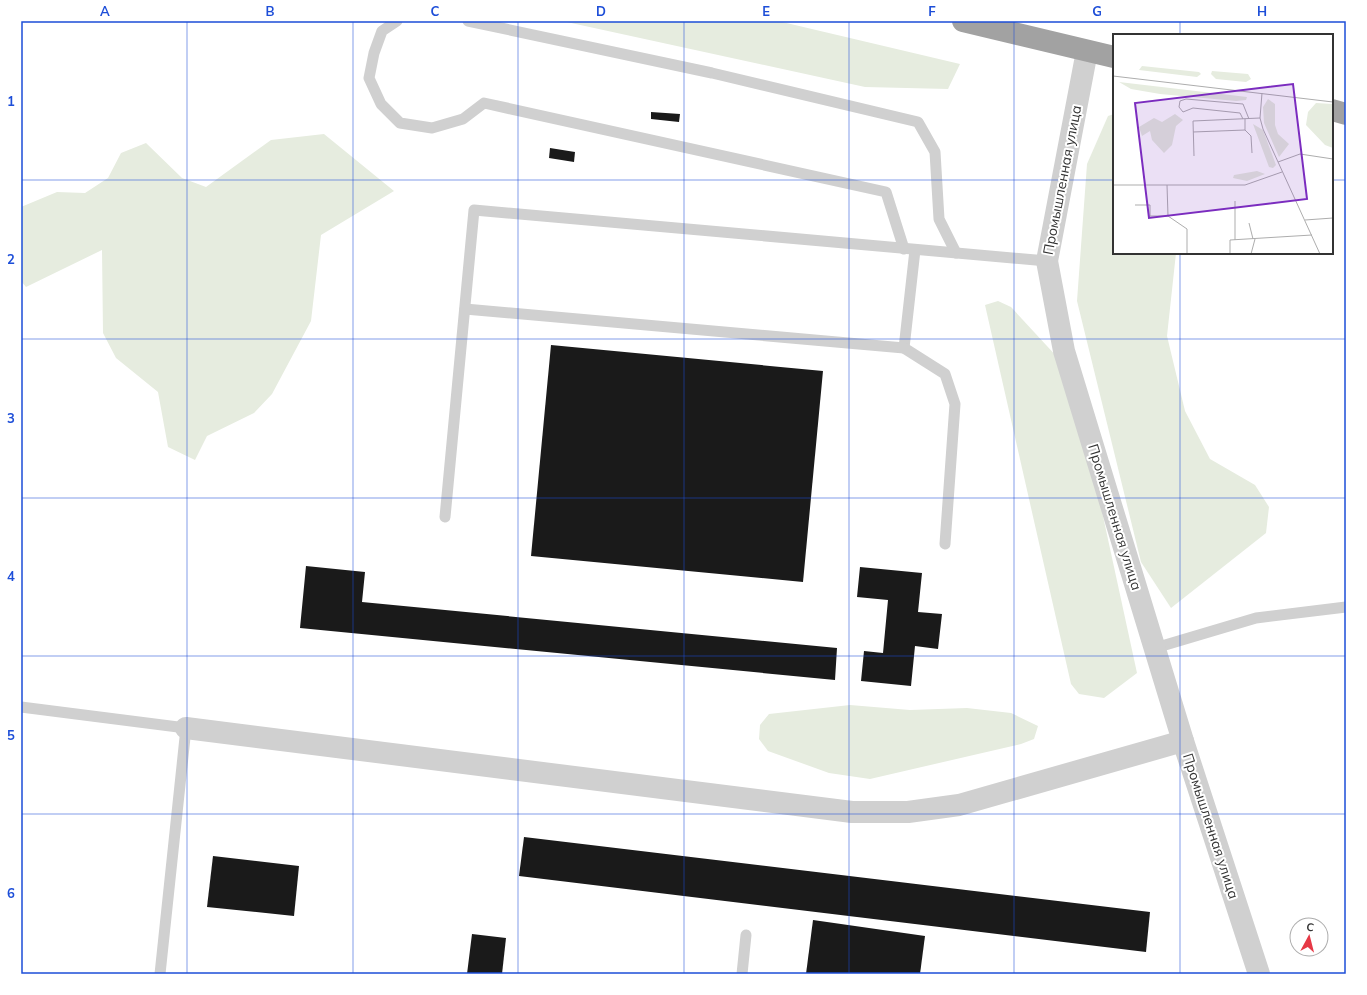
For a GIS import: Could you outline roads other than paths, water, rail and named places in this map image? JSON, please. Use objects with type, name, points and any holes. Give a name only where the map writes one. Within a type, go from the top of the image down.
[{"type":"highway","points":[[963,21],[1113,57]]},
{"type":"highway","points":[[1333,110],[1346,114]]},
{"type":"street","name":"Промышленная улица","points":[[1087,51],[1047,262],[1064,351],[1183,741],[1259,974]]},
{"type":"street","points":[[186,728],[852,812],[908,812],[959,805],[1183,741]]},
{"type":"lane","points":[[397,21],[382,31],[374,53],[369,78],[381,104],[400,123],[432,128],[463,119],[484,104],[886,192],[909,249],[904,348]]},
{"type":"lane","points":[[468,21],[712,73],[918,122],[935,152],[938,219],[956,253]]},
{"type":"lane","points":[[444,517],[474,210],[1047,262]]},
{"type":"lane","points":[[465,309],[904,348],[944,374],[955,404],[945,544]]},
{"type":"lane","points":[[1155,648],[1256,618],[1346,607]]},
{"type":"lane","points":[[21,707],[186,728],[160,974]]},
{"type":"lane","points":[[742,974],[746,935]]}]
